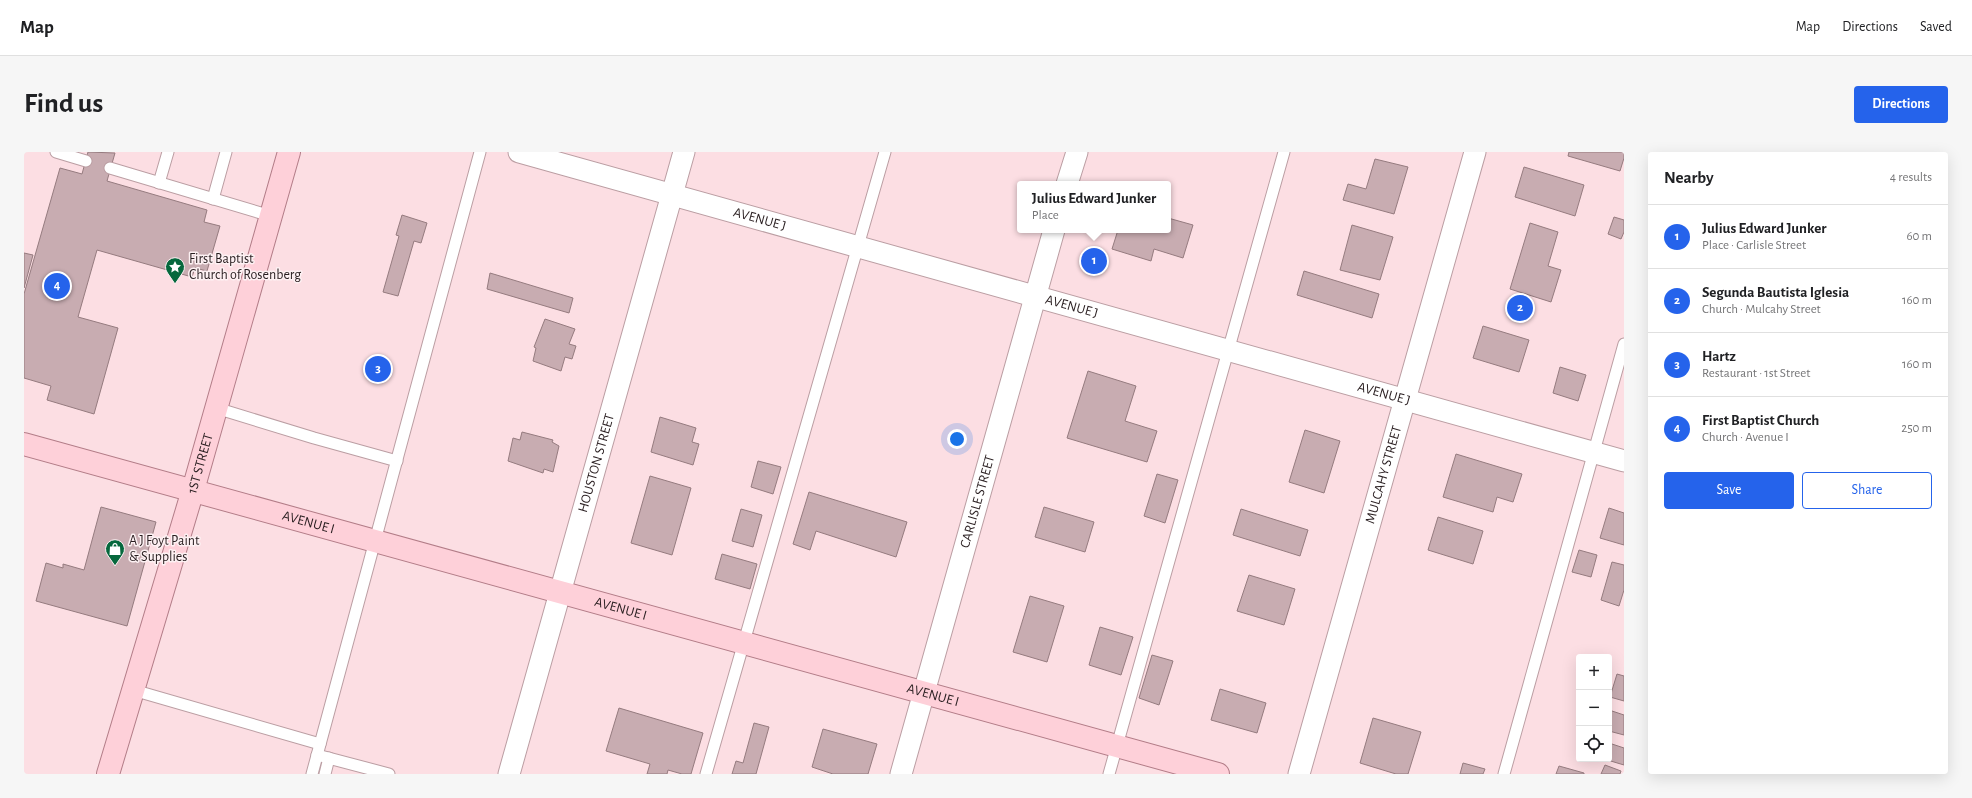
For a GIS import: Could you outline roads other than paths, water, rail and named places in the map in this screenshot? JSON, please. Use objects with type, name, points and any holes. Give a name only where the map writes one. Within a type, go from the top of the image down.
[{"type":"main road","name":"1ST STREET","points":[[108,774],[193,490],[289,152]]},
{"type":"main road","name":"AVENUE I","points":[[24,444],[1218,774]]},
{"type":"street","name":"AVENUE J","points":[[519,152],[1624,461]]},
{"type":"street","name":"HOUSTON STREET","points":[[509,774],[684,152]]},
{"type":"street","points":[[1069,181],[1076,152]]},
{"type":"street","name":"MULCAHY STREET","points":[[1299,774],[1475,152]]},
{"type":"street","name":"CARLISLE STREET","points":[[901,774],[1053,233]]},
{"type":"lane","points":[[56,152],[86,161]]},
{"type":"lane","points":[[160,183],[168,152]]},
{"type":"lane","points":[[213,199],[226,152]]},
{"type":"lane","points":[[312,774],[480,152]]},
{"type":"lane","points":[[706,774],[885,152]]},
{"type":"lane","points":[[1109,774],[1284,152]]},
{"type":"lane","points":[[110,168],[271,216]]},
{"type":"lane","points":[[1504,774],[1624,344]]},
{"type":"lane","points":[[216,408],[314,438],[397,461]]},
{"type":"lane","points":[[133,690],[319,749],[328,758],[389,774]]},
{"type":"lane","points":[[325,774],[328,758]]},
{"type":"place","name":"Julius Edward Junker","points":[[1094,261]]},
{"type":"place","name":"First Baptist Church of Rosenberg","points":[[175,284]]},
{"type":"place","name":"First Baptist Church","points":[[57,286]]},
{"type":"place","name":"Segunda Bautista Iglesia","points":[[1520,308]]},
{"type":"place","name":"Hartz","points":[[378,369]]},
{"type":"place","name":"A J Foyt Paint & Supplies","points":[[115,566]]}]
